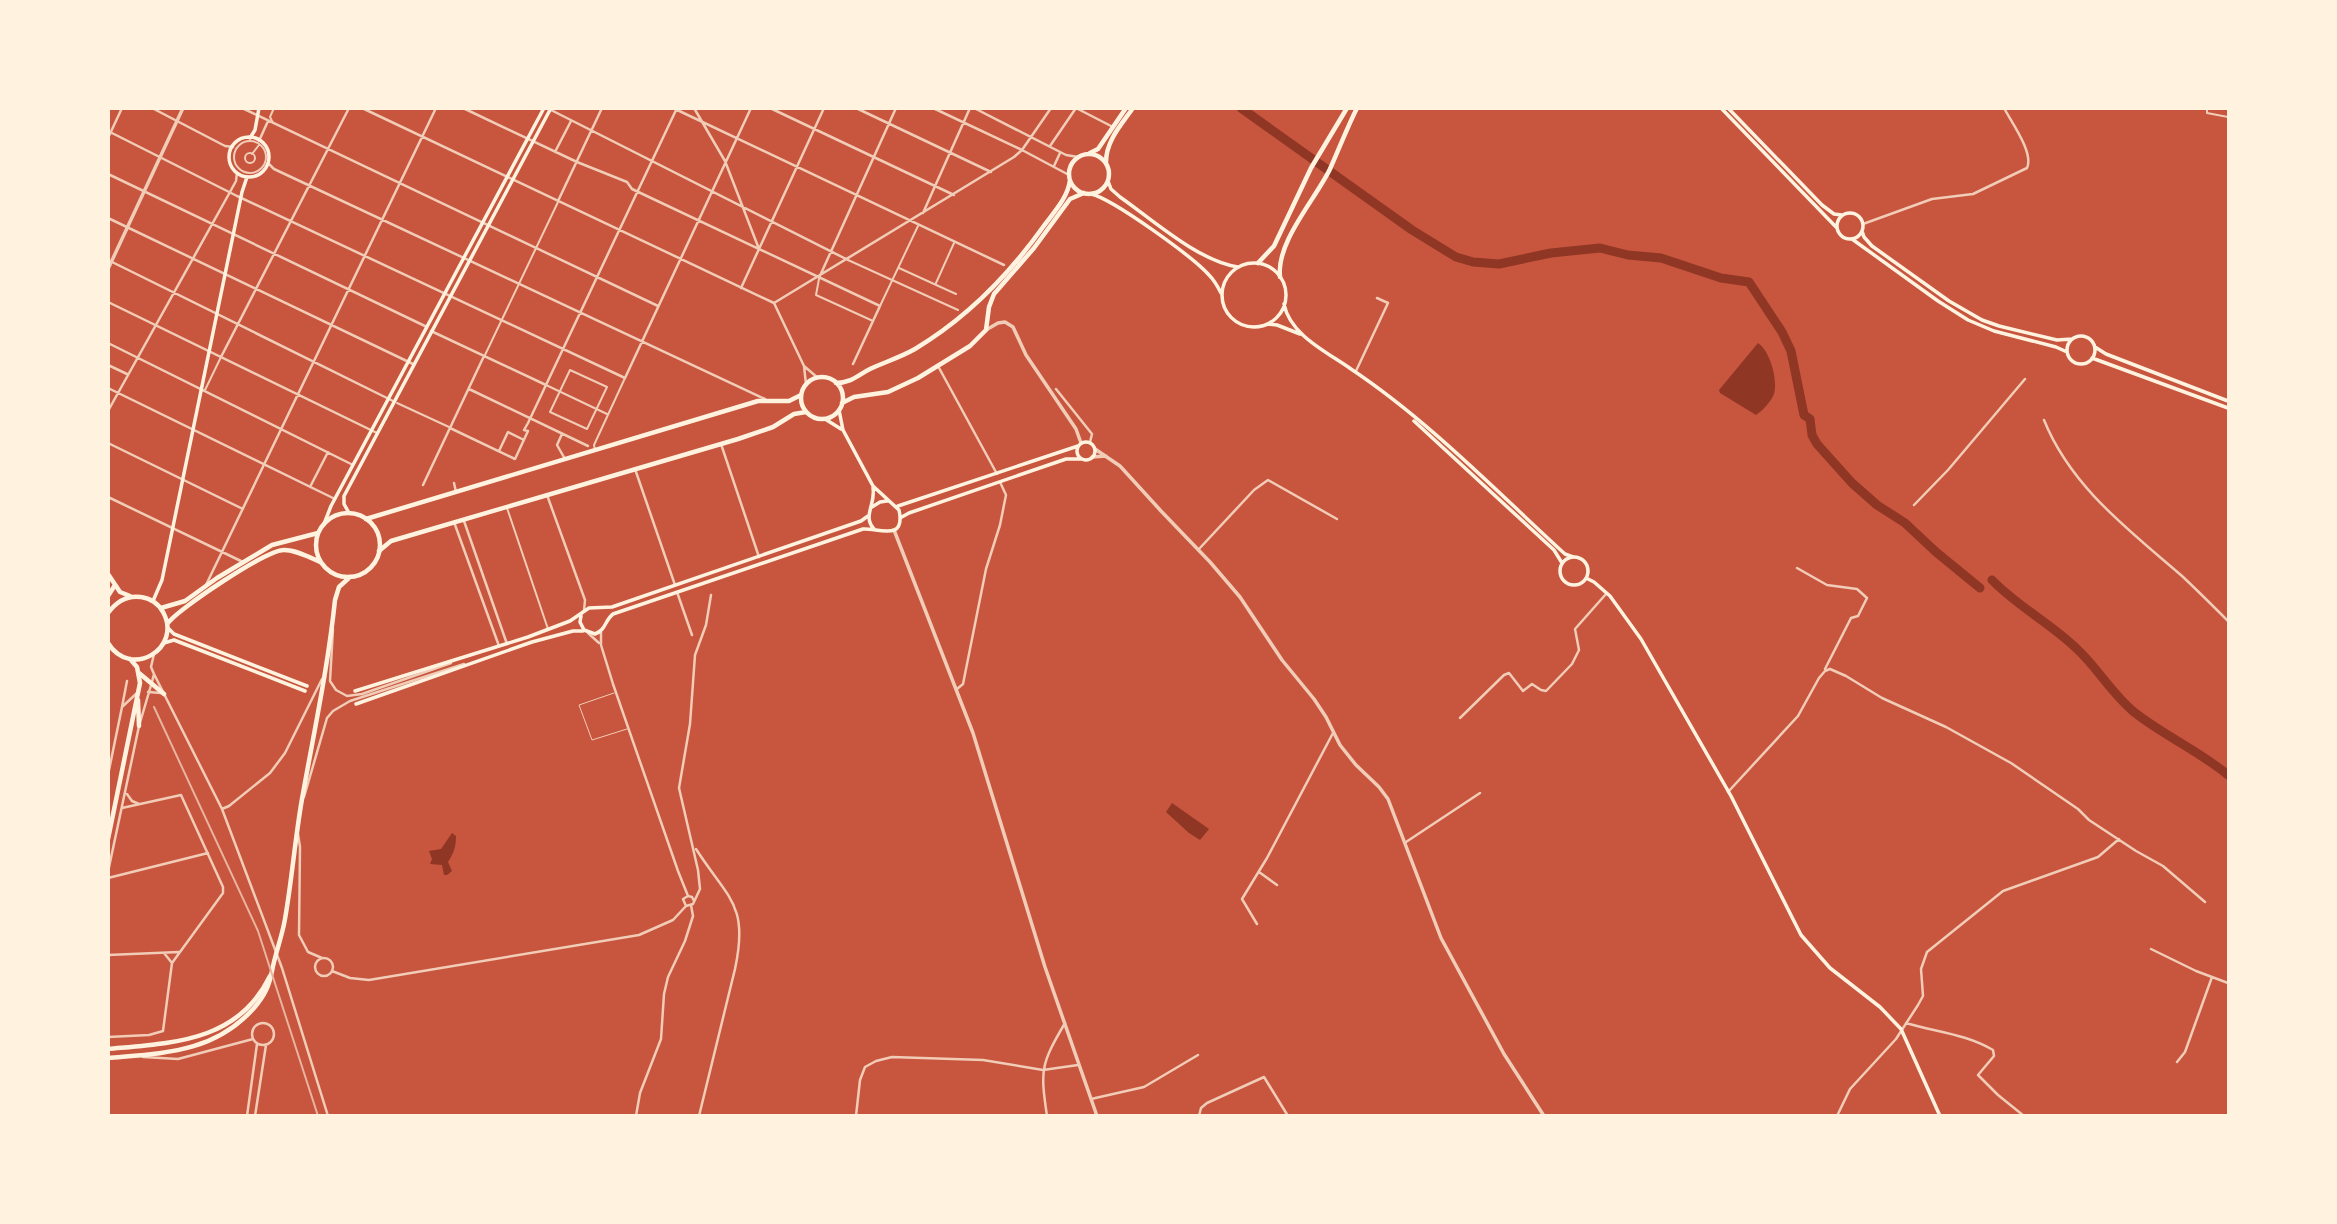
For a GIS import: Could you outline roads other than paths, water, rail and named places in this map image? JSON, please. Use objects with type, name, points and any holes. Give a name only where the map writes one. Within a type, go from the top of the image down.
[{"type":"main road","points":[[250,138],[255,130],[259,108]]},
{"type":"main road","points":[[321,562],[317,553],[319,533],[335,499],[510,179],[544,108]]},
{"type":"main road","points":[[843,430],[806,412],[801,395],[806,384],[818,378],[836,383],[855,379],[868,370],[914,349],[963,317],[985,296],[1035,238],[1065,195],[1071,164],[1078,157],[1098,149],[1126,108]]},
{"type":"main road","points":[[1106,163],[1109,144],[1133,108]]},
{"type":"main road","points":[[1089,153],[1099,156],[1106,163],[1111,189],[1119,197],[1196,251],[1220,263],[1238,267],[1258,263],[1275,246],[1311,168],[1347,108]]},
{"type":"main road","points":[[1280,277],[1282,252],[1331,167],[1357,108]]},
{"type":"main road","points":[[1721,108],[1844,238],[1858,237],[1863,231]]},
{"type":"main road","points":[[1728,108],[1822,205],[1834,214],[1854,213],[1860,217],[1864,237],[1871,246],[1948,301],[1982,320],[2057,340],[2085,336],[2106,354],[2228,401]]},
{"type":"main road","points":[[530,140],[551,109]]},
{"type":"main road","points":[[250,138],[260,143],[267,149],[268,163],[261,174],[247,177],[237,173],[230,160],[233,147],[240,140],[250,138]]},
{"type":"main road","points":[[153,601],[162,580],[247,177]]},
{"type":"main road","points":[[1069,178],[1075,188],[1108,200],[1192,259],[1211,276],[1222,294],[1225,308],[1236,321],[1249,326],[1277,325],[1305,337],[1356,372],[1401,407],[1565,554],[1581,558],[1587,564],[1587,578],[1578,585],[1568,584],[1561,577],[1562,563],[1554,550],[1401,407]]},
{"type":"main road","points":[[1091,194],[1101,190],[1108,181]]},
{"type":"main road","points":[[842,403],[854,397],[888,392],[970,346],[986,330],[994,294],[1039,242],[1070,199],[1084,193]]},
{"type":"main road","points":[[1837,228],[1837,222],[1842,215]]},
{"type":"main road","points":[[1852,239],[1944,306],[1968,320],[1994,331],[2067,352]]},
{"type":"main road","points":[[1258,263],[1274,270],[1280,277],[1285,290],[1287,317],[1305,337]]},
{"type":"main road","points":[[1222,294],[1226,278],[1238,267]]},
{"type":"main road","points":[[1265,324],[1277,316],[1284,304]]},
{"type":"main road","points":[[2072,339],[2067,346],[2067,352],[2071,360],[2077,363],[2086,363],[2092,358],[2095,347]]},
{"type":"main road","points":[[2092,358],[2228,408]]},
{"type":"main road","points":[[349,513],[344,504],[344,496],[410,363]]},
{"type":"main road","points":[[825,419],[839,410],[842,403],[841,392],[836,383]]},
{"type":"main road","points":[[366,519],[758,401],[789,401],[801,395]]},
{"type":"main road","points":[[839,410],[843,430],[873,486],[897,507],[900,518]]},
{"type":"main road","points":[[108,1058],[170,1052],[204,1043],[226,1032],[252,1007],[272,980],[285,922],[302,800],[339,587],[350,577],[367,571],[380,551],[391,541],[772,427],[794,414],[806,412]]},
{"type":"main road","points":[[356,704],[444,674],[470,662],[573,631],[595,634],[601,632],[613,614],[857,530],[869,528],[885,533],[894,530],[900,518],[909,513],[1066,459],[1087,460],[1092,457],[1095,449],[1090,442],[1080,444],[897,507]]},
{"type":"main road","points":[[1080,444],[1077,454],[1081,459]]},
{"type":"main road","points":[[355,691],[507,644],[570,621],[596,608],[608,608],[860,522],[868,516],[872,507],[873,486]]},
{"type":"main road","points":[[872,507],[880,502],[889,502]]},
{"type":"main road","points":[[324,524],[335,516],[349,513],[366,519],[376,530],[380,551]]},
{"type":"main road","points":[[868,516],[876,531]]},
{"type":"main road","points":[[161,608],[185,601],[272,545],[319,533]]},
{"type":"main road","points":[[108,643],[119,654],[130,659],[144,659],[154,654],[164,643],[168,625],[176,613],[239,571],[278,551],[288,550],[321,562],[333,573],[350,577]]},
{"type":"main road","points":[[1562,563],[1573,557]]},
{"type":"main road","points":[[108,574],[120,592],[131,597],[146,598],[161,608],[174,634],[306,689],[174,640],[164,643]]},
{"type":"main road","points":[[1587,578],[1607,593],[1641,639],[1728,792],[1801,935],[1830,968],[1880,1007],[1902,1031],[1940,1115]]},
{"type":"main road","points":[[108,596],[115,585]]},
{"type":"main road","points":[[108,613],[118,603],[131,597]]},
{"type":"main road","points":[[596,608],[604,614],[606,621]]},
{"type":"main road","points":[[583,613],[580,622],[586,632]]},
{"type":"main road","points":[[130,659],[139,673],[164,694]]},
{"type":"main road","points":[[139,673],[139,726]]},
{"type":"main road","points":[[108,839],[138,693]]},
{"type":"main road","points":[[108,1049],[177,1042],[198,1037],[217,1030],[252,1007]]},
{"type":"street","points":[[108,138],[122,108]]},
{"type":"street","points":[[152,108],[225,146],[233,147]]},
{"type":"street","points":[[108,269],[183,108]]},
{"type":"street","points":[[242,108],[658,306]]},
{"type":"street","points":[[273,124],[270,117],[274,108]]},
{"type":"street","points":[[203,390],[349,108]]},
{"type":"street","points":[[362,108],[774,303],[804,366],[806,384]]},
{"type":"street","points":[[205,586],[436,108]]},
{"type":"street","points":[[463,108],[577,162],[627,182],[638,191],[880,306]]},
{"type":"street","points":[[423,485],[602,108]]},
{"type":"street","points":[[694,108],[725,161],[759,249]]},
{"type":"street","points":[[595,451],[594,445],[608,414],[751,108]]},
{"type":"street","points":[[769,108],[954,195]]},
{"type":"street","points":[[741,288],[824,108]]},
{"type":"street","points":[[856,108],[991,172]]},
{"type":"street","points":[[873,321],[816,295],[819,278],[830,250],[896,108]]},
{"type":"street","points":[[933,108],[1054,166],[1069,178]]},
{"type":"street","points":[[923,213],[972,108],[1061,153],[1078,157]]},
{"type":"street","points":[[774,303],[991,172],[1022,150],[1051,108]]},
{"type":"street","points":[[1050,147],[1076,108],[1113,127]]},
{"type":"street","points":[[1863,224],[1932,200],[1973,194],[2027,168],[2028,152],[2004,108]]},
{"type":"street","points":[[2207,108],[2207,113],[2228,117]]},
{"type":"street","points":[[551,109],[848,260],[958,310]]},
{"type":"street","points":[[110,261],[515,459],[528,431],[524,430],[528,420],[676,109],[1004,265]]},
{"type":"street","points":[[555,152],[572,120]]},
{"type":"street","points":[[252,153],[260,143],[268,121]]},
{"type":"street","points":[[110,132],[241,198],[625,378]]},
{"type":"street","points":[[242,143],[260,143],[265,155],[261,169],[254,173],[245,173],[237,168],[233,159],[235,149],[242,143]]},
{"type":"street","points":[[1054,166],[1061,153]]},
{"type":"street","points":[[268,163],[274,169],[768,400]]},
{"type":"street","points":[[108,411],[236,181],[237,173]]},
{"type":"street","points":[[108,174],[608,414]]},
{"type":"street","points":[[108,218],[410,363]]},
{"type":"street","points":[[853,364],[918,225]]},
{"type":"street","points":[[935,284],[954,242]]},
{"type":"street","points":[[898,267],[956,294]]},
{"type":"street","points":[[1356,372],[1388,303],[1377,298]]},
{"type":"street","points":[[108,302],[377,433]]},
{"type":"street","points":[[986,330],[998,323],[1013,327],[1023,351],[1076,429],[1080,444]]},
{"type":"street","points":[[108,343],[353,465]]},
{"type":"street","points":[[108,365],[129,375]]},
{"type":"street","points":[[804,366],[818,378]]},
{"type":"street","points":[[938,366],[997,474]]},
{"type":"street","points":[[570,370],[607,387],[587,429],[550,412],[560,391],[570,370]]},
{"type":"street","points":[[1913,505],[1948,470],[2025,379]]},
{"type":"street","points":[[108,388],[335,499]]},
{"type":"street","points":[[469,389],[528,420],[588,446]]},
{"type":"street","points":[[1056,389],[1092,434],[1090,442]]},
{"type":"street","points":[[2044,421],[2059,452],[2090,492],[2140,543],[2182,577],[2228,621]]},
{"type":"street","points":[[499,451],[508,432],[524,440]]},
{"type":"street","points":[[562,434],[557,445],[565,459]]},
{"type":"street","points":[[720,442],[759,557]]},
{"type":"street","points":[[108,443],[243,509]]},
{"type":"street","points":[[1095,449],[1120,466],[1240,597],[1282,660],[1314,699],[1348,756],[1388,799],[1441,938],[1504,1054],[1544,1115]]},
{"type":"street","points":[[310,486],[328,452]]},
{"type":"street","points":[[1092,457],[1108,457]]},
{"type":"street","points":[[635,469],[675,586]]},
{"type":"street","points":[[1199,550],[1254,490],[1268,480],[1337,519]]},
{"type":"street","points":[[454,482],[456,492]]},
{"type":"street","points":[[957,689],[963,684],[986,569],[1000,525],[1006,495],[1000,482]]},
{"type":"street","points":[[547,495],[585,600],[583,613]]},
{"type":"street","points":[[108,497],[243,562]]},
{"type":"street","points":[[507,507],[548,629]]},
{"type":"street","points":[[464,519],[507,644]]},
{"type":"street","points":[[454,522],[499,646]]},
{"type":"street","points":[[894,530],[957,689],[1045,967],[1097,1115]]},
{"type":"street","points":[[1728,792],[1798,716],[1825,671],[1825,666],[1851,618],[1858,616],[1867,598],[1857,589],[1828,585],[1797,568]]},
{"type":"street","points":[[677,592],[692,635]]},
{"type":"street","points":[[1460,718],[1509,673],[1523,691],[1532,684],[1546,691],[1572,664],[1579,650],[1575,629],[1607,593]]},
{"type":"street","points":[[332,971],[350,978],[369,980],[639,935],[673,920],[686,906],[691,905],[700,889],[694,846],[679,788],[690,724],[695,655],[706,625],[711,595]]},
{"type":"street","points":[[585,600],[596,608]]},
{"type":"street","points":[[334,612],[329,677],[334,688],[344,695],[362,694],[461,659]]},
{"type":"street","points":[[586,632],[601,645]]},
{"type":"street","points":[[601,632],[601,645],[628,728],[688,896],[694,901]]},
{"type":"street","points":[[111,654],[119,654]]},
{"type":"street","points":[[154,654],[151,666],[153,674],[222,810],[282,968],[328,1115]]},
{"type":"street","points":[[302,800],[326,722],[333,711],[350,701],[470,662]]},
{"type":"street","points":[[1825,671],[1836,671],[1882,698],[1946,727],[1996,754],[2078,809],[2089,820],[2164,866],[2205,902]]},
{"type":"street","points":[[222,810],[270,773],[285,753],[325,673]]},
{"type":"street","points":[[108,872],[139,726],[153,674]]},
{"type":"street","points":[[108,775],[127,681]]},
{"type":"street","points":[[148,692],[164,694]]},
{"type":"street","points":[[122,707],[138,693]]},
{"type":"street","points":[[1257,923],[1242,899],[1333,733]]},
{"type":"street","points":[[126,790],[127,796],[139,804]]},
{"type":"street","points":[[1406,842],[1480,793]]},
{"type":"street","points":[[108,1037],[149,1035],[163,1031],[172,963],[223,893],[223,887],[181,795],[122,809],[114,815]]},
{"type":"street","points":[[297,832],[299,935],[309,952],[331,961],[332,971]]},
{"type":"street","points":[[1837,1115],[1850,1089],[1902,1031],[1923,996],[1923,960],[1938,941],[2003,891],[2098,857],[2119,839]]},
{"type":"street","points":[[694,846],[728,894],[737,910],[740,927],[740,946],[735,969],[699,1115]]},
{"type":"street","points":[[108,878],[208,853]]},
{"type":"street","points":[[1259,872],[1277,885]]},
{"type":"street","points":[[686,906],[683,900],[688,896]]},
{"type":"street","points":[[636,1115],[640,1093],[661,1039],[668,976],[685,941],[693,916],[691,905]]},
{"type":"street","points":[[2151,949],[2228,982]]},
{"type":"street","points":[[108,955],[179,952]]},
{"type":"street","points":[[164,953],[172,963]]},
{"type":"street","points":[[322,958],[316,964],[317,973],[326,976],[332,971]]},
{"type":"street","points":[[2177,1062],[2185,1052],[2212,977]]},
{"type":"street","points":[[1047,1115],[1043,1070],[1050,1049],[1065,1023]]},
{"type":"street","points":[[1906,1023],[1965,1036],[1993,1051],[1994,1056],[1978,1075],[1998,1096],[2024,1115]]},
{"type":"street","points":[[265,1024],[270,1026],[274,1033],[271,1042],[266,1045],[257,1044],[253,1039],[256,1027],[265,1024]]},
{"type":"street","points":[[133,1056],[178,1059],[253,1039]]},
{"type":"street","points":[[247,1115],[257,1044]]},
{"type":"street","points":[[255,1115],[266,1045]]},
{"type":"street","points":[[1091,1099],[1144,1087],[1198,1055]]},
{"type":"street","points":[[856,1115],[860,1080],[865,1067],[892,1056],[983,1060],[1043,1070],[1079,1065]]},
{"type":"street","points":[[1199,1115],[1201,1108],[1207,1103],[1264,1077],[1288,1115]]},
{"type":"lane","points":[[608,694],[613,684]]},
{"type":"lane","points":[[616,692],[579,705],[592,740],[628,728]]},
{"type":"waterway","points":[[1241,108],[1412,230],[1456,257],[1473,262],[1499,264],[1551,253],[1600,248],[1628,255],[1661,258],[1721,278],[1749,282],[1782,332],[1791,351],[1804,415],[1810,419],[1812,435],[1817,444],[1852,483],[1877,505],[1905,523],[1980,588]]},
{"type":"waterway","points":[[1992,580],[2076,648],[2134,712],[2228,775]]},
{"type":"railway","points":[[154,707],[258,931],[318,1116]]}]
